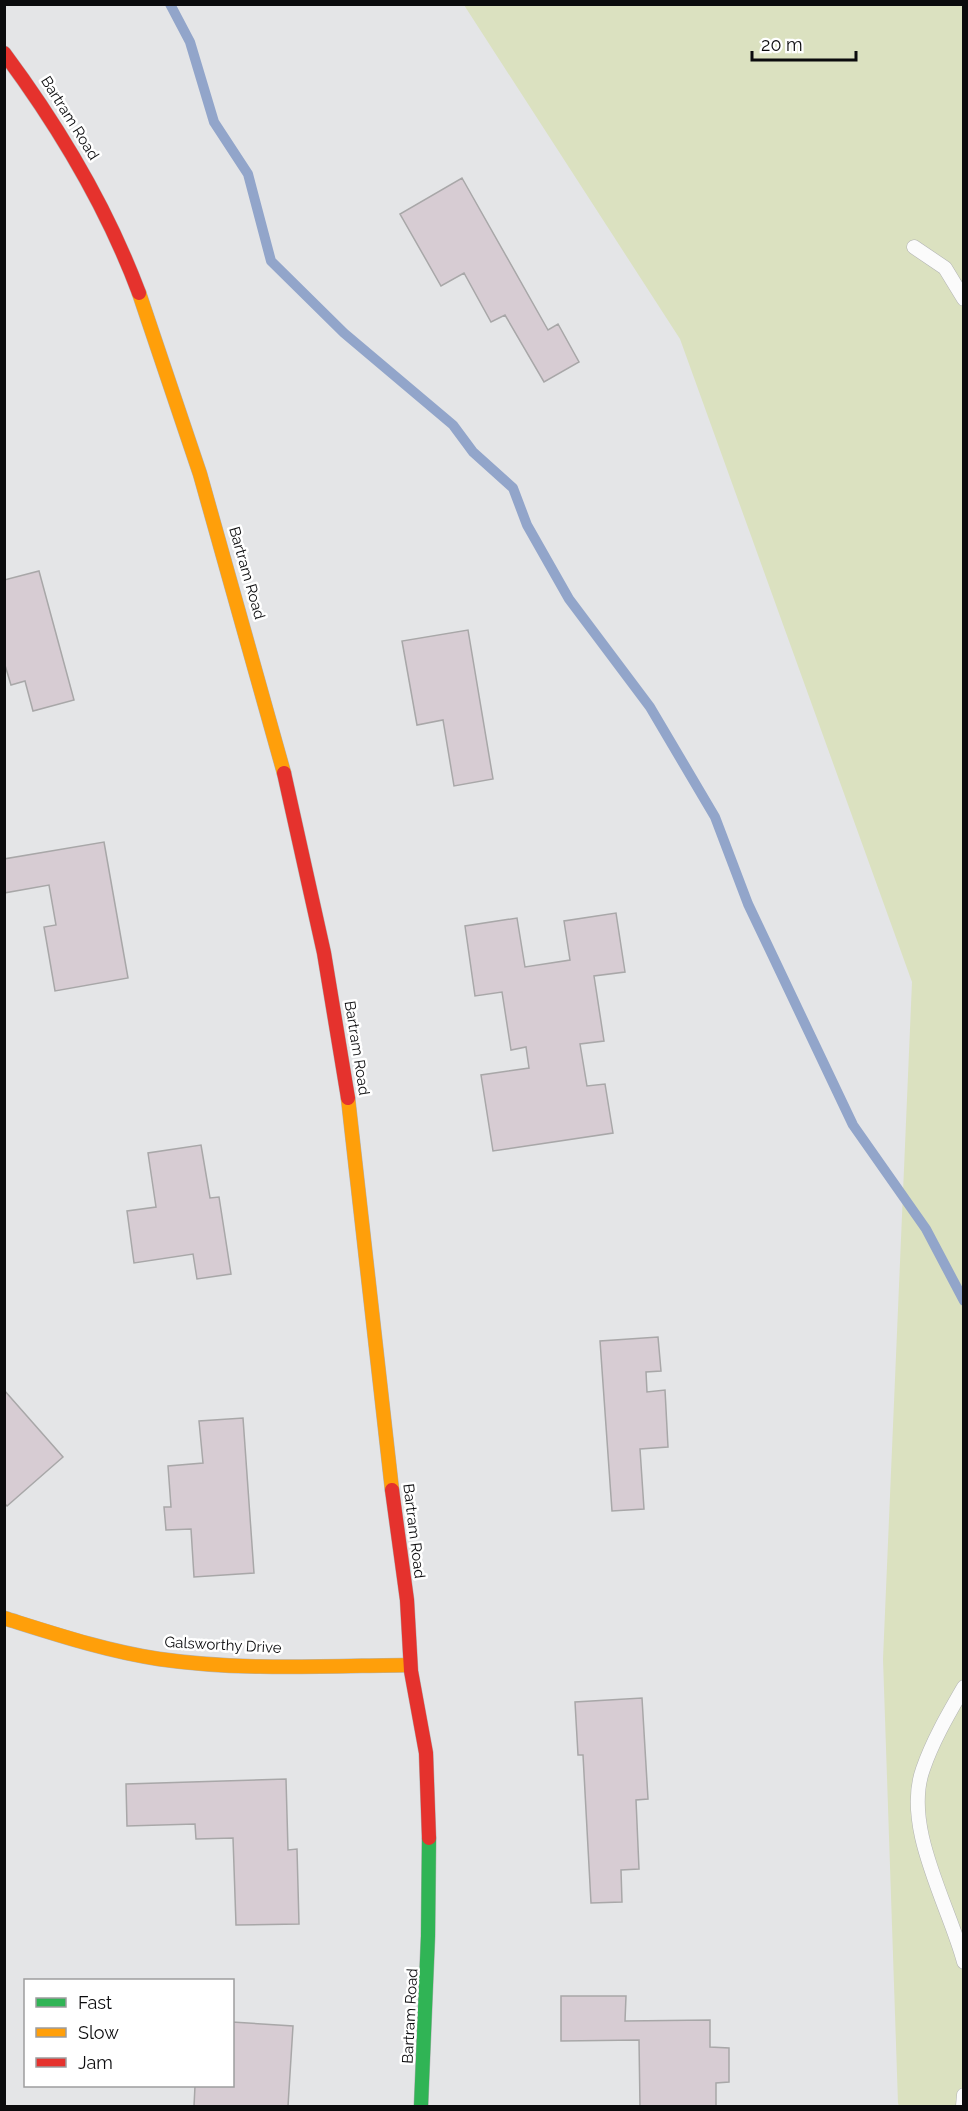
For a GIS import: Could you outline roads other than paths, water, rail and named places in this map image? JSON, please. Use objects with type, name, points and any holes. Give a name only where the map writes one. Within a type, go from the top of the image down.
[{"type":"street","name":"Bartram Road","points":[[4,53],[31,87],[75,153],[103,208],[145,309],[192,444],[258,670],[304,854],[338,1027],[362,1195],[398,1541],[409,1616],[410,1665],[427,1760],[429,1961],[421,2106]]},
{"type":"street","name":"Galsworthy Drive","points":[[4,1618],[99,1647],[160,1659],[222,1665],[410,1665]]},
{"type":"lane","points":[[914,247],[945,268],[963,299]]},
{"type":"lane","points":[[963,1687],[936,1736],[922,1771],[917,1800],[919,1827],[926,1852],[963,1962]]},
{"type":"lane","points":[[963,2095],[963,2106]]},
{"type":"waterway","points":[[170,4],[190,42],[214,122],[248,174],[271,261],[344,333],[453,425],[473,452],[513,488],[527,525],[569,599],[650,707],[715,817],[748,904],[853,1125],[926,1229],[964,1301]]}]
